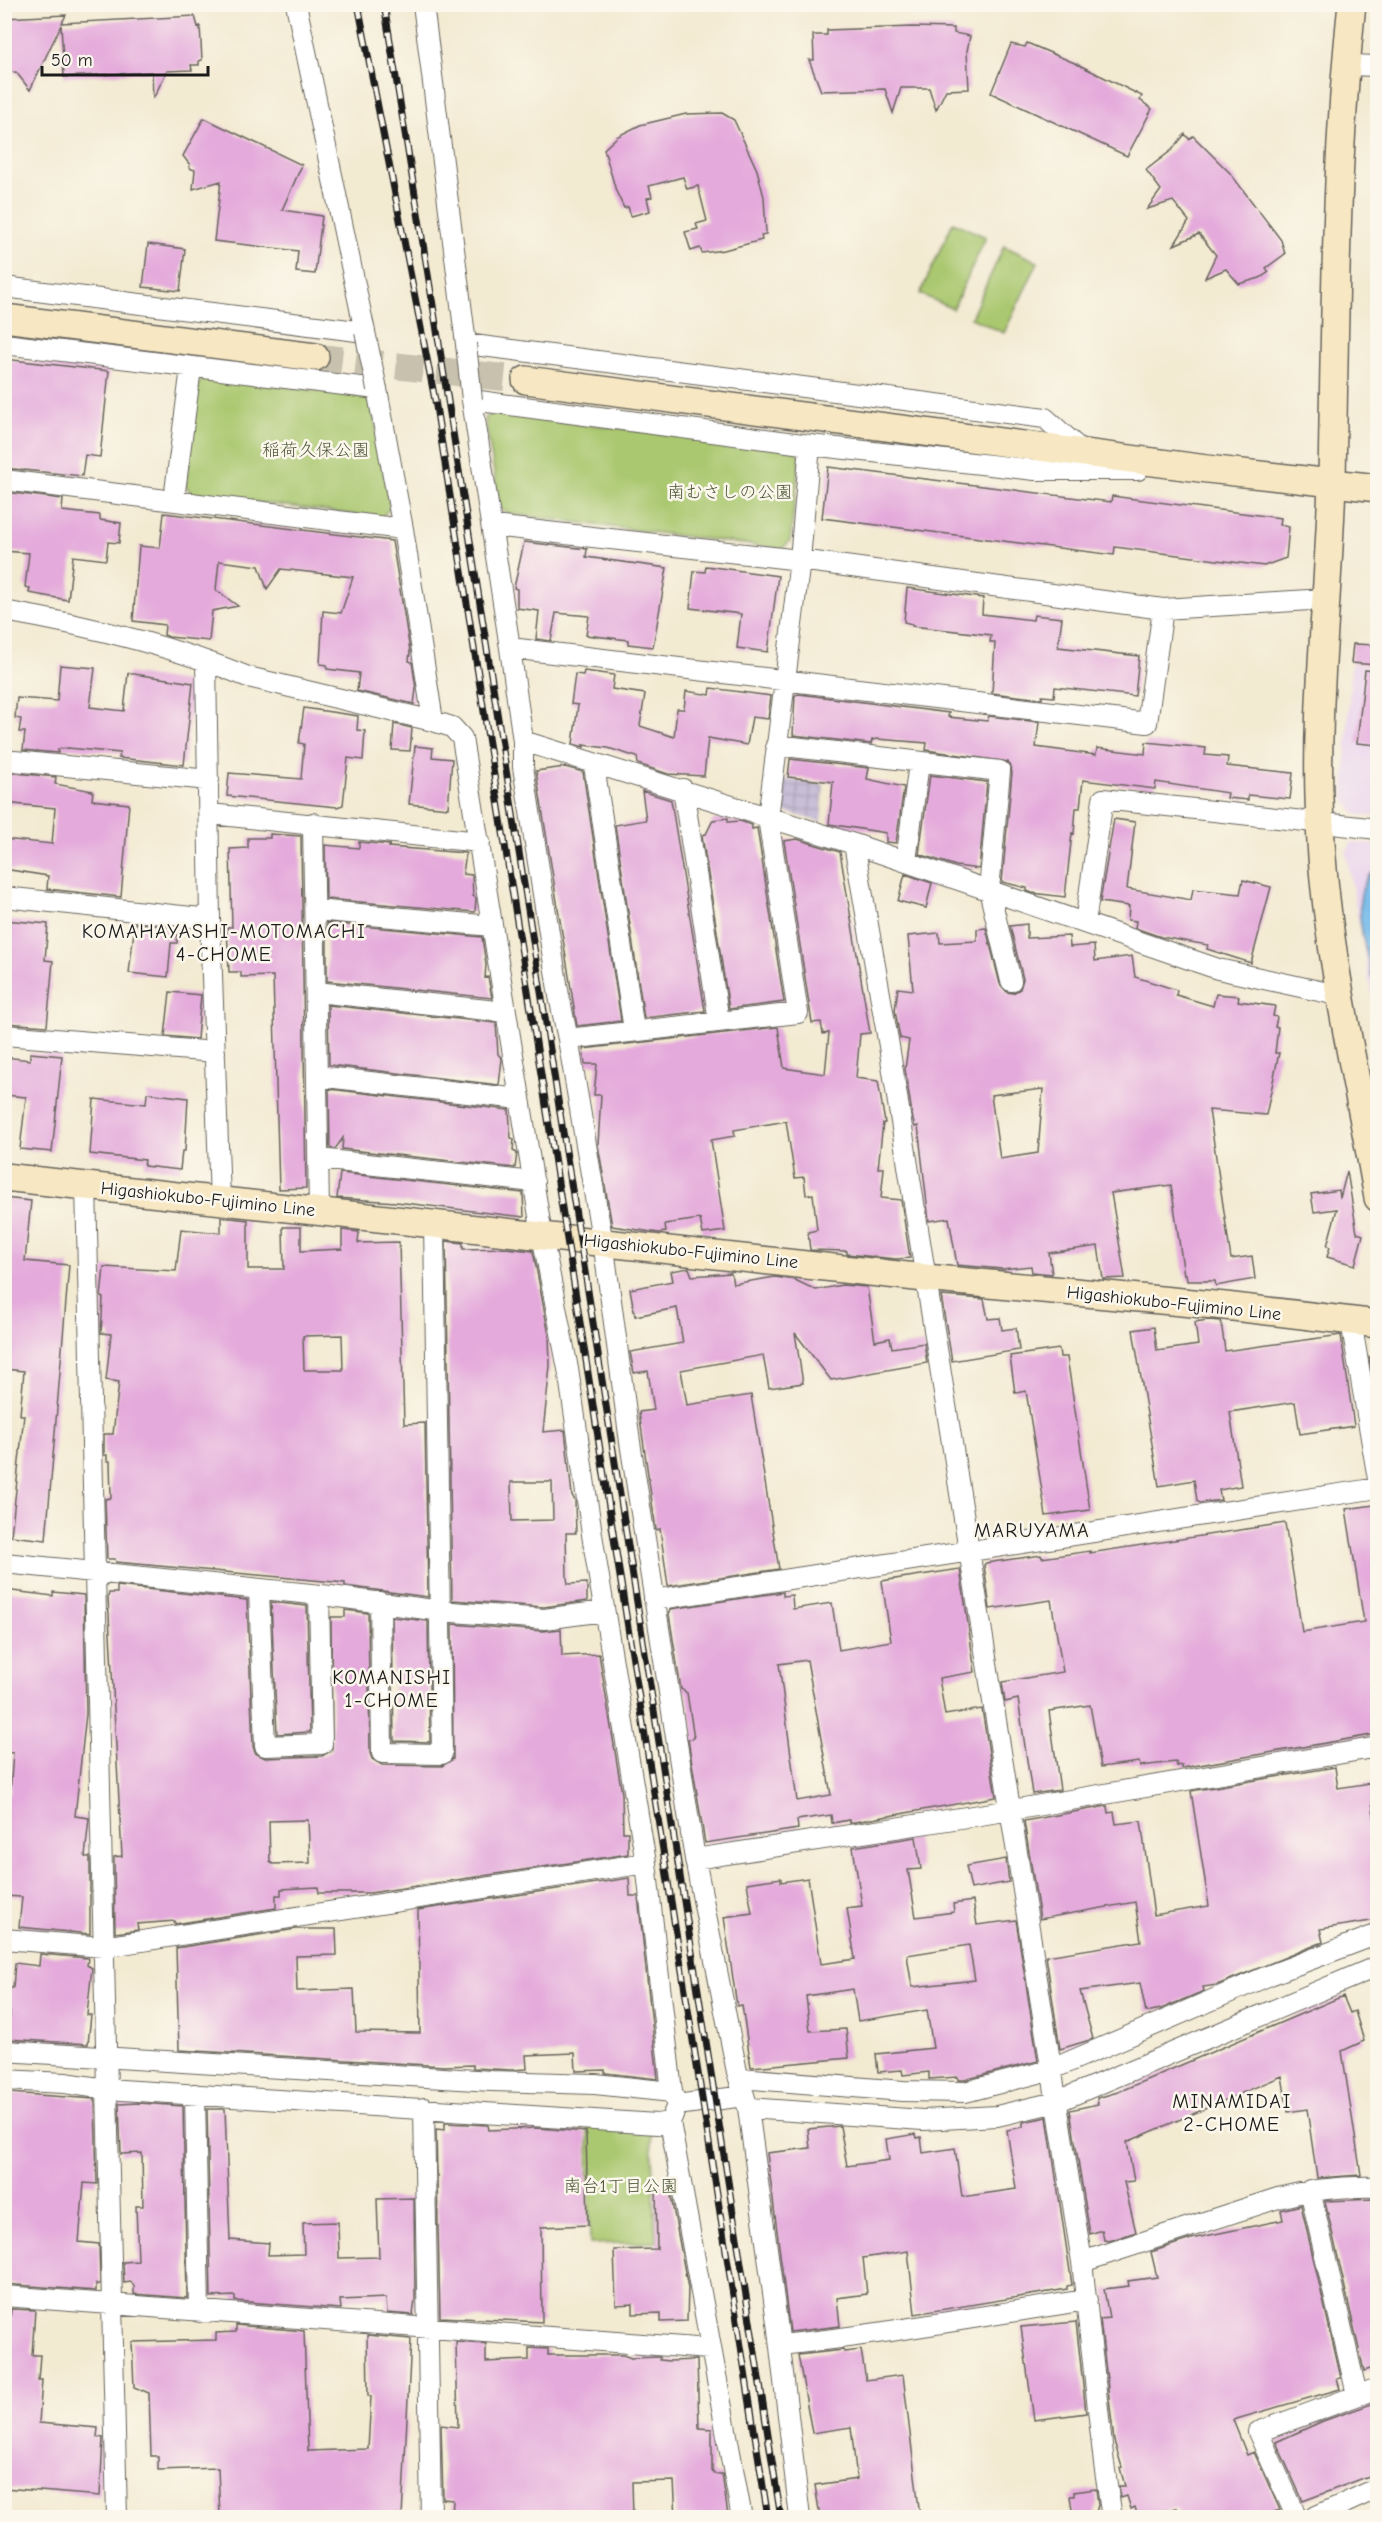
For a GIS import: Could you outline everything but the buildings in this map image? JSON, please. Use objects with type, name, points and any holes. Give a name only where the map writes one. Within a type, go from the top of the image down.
[{"type":"street","points":[[296,4],[404,529],[433,721]]},
{"type":"street","points":[[423,4],[472,400],[493,526],[523,741],[523,767],[559,996],[602,1242],[654,1600],[695,1858],[744,2095],[780,2345],[800,2517]]},
{"type":"street","points":[[1352,4],[1335,242],[1332,482],[1326,599],[1320,822],[1323,867],[1342,996],[1375,1166],[1377,1198]]},
{"type":"street","points":[[1346,64],[1377,66]]},
{"type":"street","points":[[4,287],[365,332]]},
{"type":"street","points":[[4,318],[315,357]]},
{"type":"street","points":[[4,344],[377,389]]},
{"type":"street","points":[[466,344],[1045,418],[1084,453]]},
{"type":"street","points":[[174,499],[191,368]]},
{"type":"street","points":[[526,380],[1207,469],[1377,488]]},
{"type":"street","points":[[472,400],[810,445],[1035,470],[1207,469]]},
{"type":"street","points":[[568,1039],[798,1013],[768,818],[783,681],[800,560],[810,445]]},
{"type":"street","points":[[4,480],[174,499],[404,529]]},
{"type":"street","points":[[493,526],[800,560],[1163,609],[1326,599]]},
{"type":"street","points":[[510,648],[1147,723],[1163,609]]},
{"type":"street","points":[[4,611],[65,622],[206,661],[249,676],[433,721],[452,727],[462,738],[542,1235],[568,1369],[604,1611],[646,1863],[673,2106],[710,2349],[742,2517]]},
{"type":"street","points":[[206,661],[210,919],[220,1201]]},
{"type":"street","points":[[523,741],[906,861],[1218,969],[1342,996]]},
{"type":"street","points":[[776,745],[1000,771],[989,890],[1011,981]]},
{"type":"street","points":[[4,760],[209,780]]},
{"type":"street","points":[[906,861],[919,763]]},
{"type":"street","points":[[594,765],[634,1030]]},
{"type":"street","points":[[682,789],[719,1021]]},
{"type":"street","points":[[1085,923],[1103,799],[1377,829]]},
{"type":"street","points":[[210,814],[480,842]]},
{"type":"street","points":[[313,823],[319,1211]]},
{"type":"street","points":[[854,844],[889,1046],[1012,1810],[1050,2070],[1082,2262],[1104,2464],[1113,2517]]},
{"type":"street","points":[[4,897],[210,919]]},
{"type":"street","points":[[315,910],[492,926]]},
{"type":"street","points":[[316,992],[506,1012]]},
{"type":"street","points":[[4,1035],[215,1052]]},
{"type":"street","points":[[317,1076],[520,1100]]},
{"type":"street","points":[[319,1158],[534,1182]]},
{"type":"street","name":"Higashiokubo-Fujimino Line","points":[[4,1177],[925,1278],[1225,1306],[1377,1324]]},
{"type":"street","points":[[86,1186],[97,1572],[106,2089],[117,2517]]},
{"type":"street","points":[[380,1602],[382,1754],[442,1754],[434,1223]]},
{"type":"street","points":[[1351,1321],[1377,1479]]},
{"type":"street","points":[[654,1600],[1377,1488]]},
{"type":"street","points":[[4,1563],[319,1595],[440,1611],[544,1618],[604,1611]]},
{"type":"street","points":[[259,1590],[265,1746],[322,1744],[319,1595]]},
{"type":"street","points":[[695,1858],[1012,1810],[1377,1747]]},
{"type":"street","points":[[4,1939],[103,1947],[646,1863]]},
{"type":"street","points":[[744,2095],[753,2079],[903,2091],[965,2092],[1050,2070],[1270,1975],[1377,1934]]},
{"type":"street","points":[[4,2051],[492,2081],[595,2084],[673,2106],[744,2095],[923,2120],[998,2116],[1056,2102],[1377,1966]]},
{"type":"street","points":[[4,2080],[65,2083],[106,2089],[657,2124],[673,2106]]},
{"type":"street","points":[[195,2094],[199,2312]]},
{"type":"street","points":[[424,2108],[431,2517]]},
{"type":"street","points":[[1082,2262],[1200,2222],[1310,2190],[1344,2186],[1377,2187]]},
{"type":"street","points":[[1310,2190],[1357,2395]]},
{"type":"street","points":[[4,2296],[710,2349]]},
{"type":"street","points":[[780,2345],[857,2337],[961,2318],[1087,2300]]},
{"type":"street","points":[[1297,2517],[1258,2432],[1377,2388]]},
{"type":"street","points":[[1311,2517],[1377,2488]]},
{"type":"shaded area","points":[[1351,664],[1377,667],[1377,817],[1355,814],[1344,798]]},
{"type":"shaded area","points":[[782,779],[824,785],[821,822],[782,811],[777,804]]},
{"type":"shaded area","points":[[1352,842],[1377,845],[1377,1043],[1374,1009],[1346,852]]},
{"type":"green space","points":[[953,222],[986,237],[953,309],[920,294]]},
{"type":"green space","points":[[1004,246],[1038,262],[1004,333],[971,318]]},
{"type":"green space","name":"稲荷久保公園","points":[[205,377],[363,396],[372,405],[390,508],[381,518],[192,494],[186,486],[198,384]]},
{"type":"green space","name":"南むさしの公園","points":[[493,413],[794,449],[800,456],[790,541],[782,549],[510,514],[500,509],[485,418]]},
{"type":"green space","name":"南台1丁目公園","points":[[588,2126],[651,2130],[656,2242],[590,2244]]},
{"type":"water","points":[[1377,869],[1377,978],[1372,978],[1360,920],[1360,905],[1367,878]]},
{"type":"tunnel","points":[[315,357],[526,380]]},
{"type":"railway","points":[[358,4],[435,400],[768,2518]]},
{"type":"railway","points":[[384,4],[781,2518]]},
{"type":"district","name":"KOMAHAYASHI-MOTOMACHI 4-CHOME","points":[[224,942]]},
{"type":"district","name":"MARUYAMA","points":[[1032,1530]]},
{"type":"district","name":"KOMANISHI 1-CHOME","points":[[392,1688]]},
{"type":"district","name":"MINAMIDAI 2-CHOME","points":[[1232,2112]]}]
